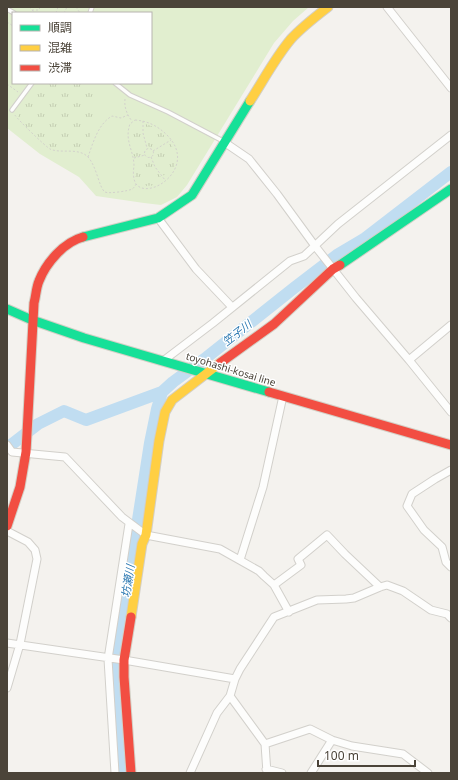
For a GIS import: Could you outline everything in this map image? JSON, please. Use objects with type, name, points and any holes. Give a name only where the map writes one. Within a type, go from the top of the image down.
[{"type":"street","points":[[7,526],[20,486],[26,452],[32,320],[39,281],[51,262],[64,246],[79,238],[158,218],[192,195],[260,84],[291,39],[328,7]]},
{"type":"street","points":[[387,7],[451,88]]},
{"type":"street","points":[[167,362],[213,323],[290,262],[304,256],[316,248],[338,224],[451,136]]},
{"type":"street","points":[[224,142],[249,159],[277,194],[316,248],[451,412]]},
{"type":"street","points":[[131,773],[122,660],[156,456],[165,412],[172,400],[203,372],[274,324],[333,269],[451,189]]},
{"type":"street","points":[[158,218],[196,269],[232,308]]},
{"type":"street","name":"toyohashi-kosai line","points":[[7,309],[32,320],[84,338],[451,445]]},
{"type":"street","points":[[409,360],[451,325]]},
{"type":"street","points":[[240,560],[263,487],[283,396]]},
{"type":"street","points":[[7,445],[12,452],[65,456],[131,525],[144,534],[220,549],[259,571],[274,585],[290,612]]},
{"type":"street","points":[[451,470],[412,494],[407,506],[424,530],[442,547],[446,562],[451,567]]},
{"type":"street","points":[[115,773],[109,659],[131,525]]},
{"type":"street","points":[[7,531],[28,542],[35,550],[37,559],[20,644],[7,688]]},
{"type":"street","points":[[274,585],[301,565],[298,559],[327,534],[345,554],[380,587]]},
{"type":"street","points":[[190,773],[217,713],[230,696],[235,679],[274,617],[290,612],[317,600],[346,600],[387,585],[403,591],[431,610],[450,614]]},
{"type":"street","points":[[7,643],[235,679]]},
{"type":"street","points":[[230,696],[265,744],[266,771],[282,773]]},
{"type":"street","points":[[265,744],[310,729],[332,740],[352,746],[403,754],[428,773]]},
{"type":"street","points":[[311,773],[332,740]]},
{"type":"lane","points":[[12,110],[31,84]]},
{"type":"lane","points":[[115,84],[128,93],[168,112],[224,142]]},
{"type":"path","points":[[29,7],[32,10],[39,10],[40,7]]},
{"type":"path","points":[[7,84],[18,92]]},
{"type":"path","points":[[128,93],[124,103],[128,115],[132,121]]},
{"type":"path","points":[[12,110],[17,118],[49,149],[82,153],[88,157],[94,166],[100,183],[106,192],[110,194],[119,191],[127,191],[132,189],[136,184]]},
{"type":"path","points":[[88,157],[103,123],[112,116],[122,118],[128,115]]},
{"type":"path","points":[[132,121],[143,121],[161,129],[171,140],[177,152],[178,162],[174,172],[166,180],[155,186],[146,188],[136,184],[134,178],[133,158],[130,152],[128,137],[129,127],[132,121]]},
{"type":"path","points":[[143,121],[143,132],[147,148],[145,155]]},
{"type":"path","points":[[166,180],[155,167],[151,157],[153,155],[153,151],[171,140]]},
{"type":"path","points":[[147,148],[150,148],[153,151]]},
{"type":"path","points":[[133,158],[145,155],[151,157]]},
{"type":"green space","points":[[7,7],[309,7],[293,21],[274,43],[187,185],[177,197],[161,205],[96,196],[79,177],[40,154],[7,128]]},
{"type":"green space","points":[[42,84],[84,84],[93,93],[97,113],[85,153],[49,149],[19,120],[18,116],[24,103]]},
{"type":"green space","points":[[139,123],[141,124],[144,147],[142,155],[135,157],[130,147],[130,133],[132,126]]},
{"type":"green space","points":[[146,124],[157,128],[168,140],[153,149],[148,146],[144,130]]},
{"type":"green space","points":[[170,143],[175,153],[176,162],[173,170],[166,178],[156,166],[152,158],[154,152]]},
{"type":"green space","points":[[144,156],[150,159],[163,180],[154,185],[141,185],[138,183],[135,176],[135,161]]},
{"type":"waterway","name":"笠子川","points":[[7,448],[38,424],[64,411],[86,420],[162,392],[337,255],[364,239],[451,172]]},
{"type":"waterway","name":"坊瀬川","points":[[122,773],[117,654],[150,443],[162,392]]},
{"type":"traffic: fast","points":[[83,237],[158,218],[192,195],[250,101]]},
{"type":"traffic: fast","points":[[340,265],[451,189]]},
{"type":"traffic: fast","points":[[7,309],[32,320],[84,338],[269,392]]},
{"type":"traffic: slow","points":[[250,101],[285,46],[304,26],[328,7]]},
{"type":"traffic: slow","points":[[131,617],[142,544],[146,535],[159,441],[165,412],[172,400],[220,363]]},
{"type":"traffic: jam","points":[[7,526],[20,487],[26,452],[34,303],[37,286],[46,267],[56,254],[69,243],[83,237]]},
{"type":"traffic: jam","points":[[220,363],[274,324],[333,269],[340,265]]},
{"type":"traffic: jam","points":[[269,392],[451,445]]},
{"type":"traffic: jam","points":[[131,617],[124,660],[131,773]]}]
